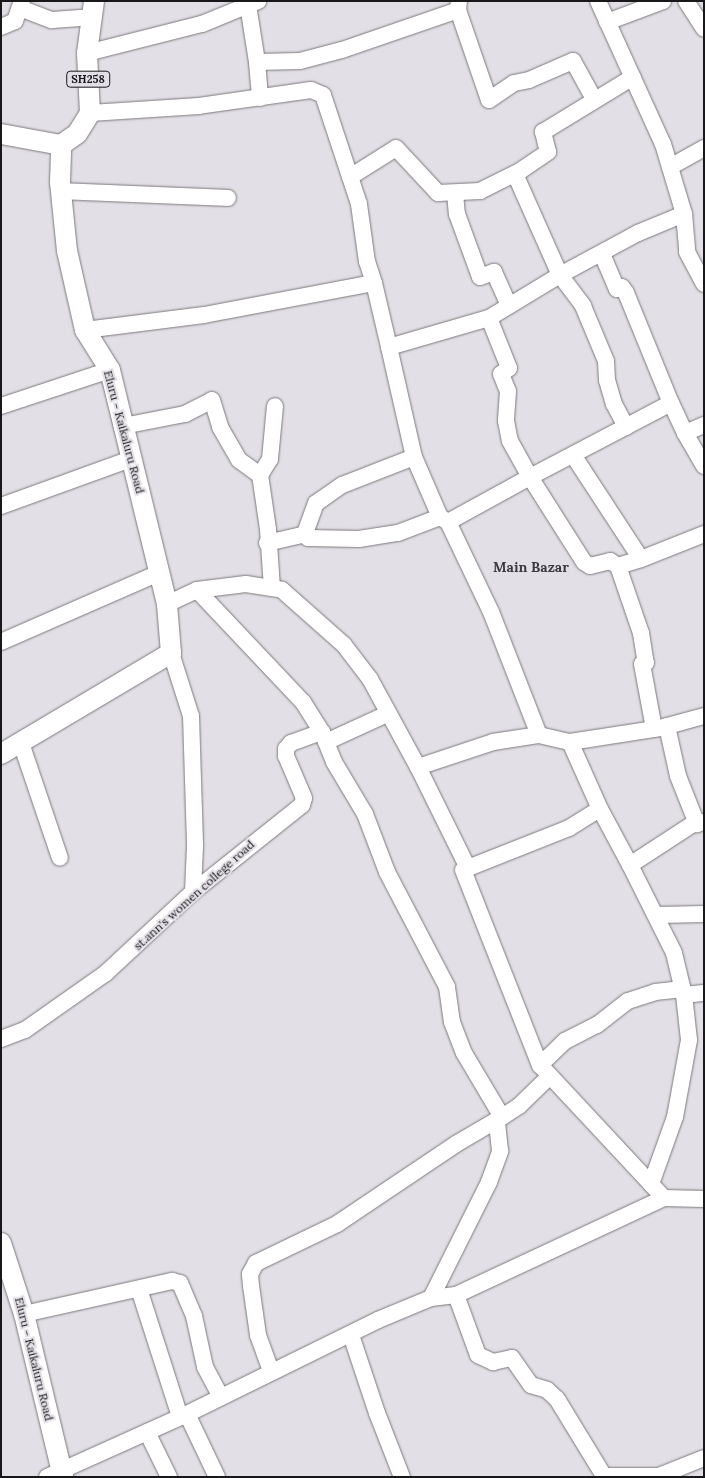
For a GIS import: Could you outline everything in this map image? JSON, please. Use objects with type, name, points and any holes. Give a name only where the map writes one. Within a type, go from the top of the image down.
[{"type":"main road","name":"SH258","points":[[90,113],[87,53],[92,9]]},
{"type":"main road","points":[[1,134],[61,145],[77,134],[90,113]]},
{"type":"main road","name":"Eluru - Kaikaluru Road","points":[[61,145],[61,190],[67,251],[85,330],[110,370],[167,604],[171,653]]},
{"type":"main road","points":[[1,754],[171,653]]},
{"type":"main road","name":"Eluru - Kaikaluru Road","points":[[1,1243],[24,1314],[57,1475]]},
{"type":"street","points":[[598,1],[633,77],[670,167],[684,214],[687,252],[704,284]]},
{"type":"street","points":[[607,22],[663,1]]},
{"type":"street","points":[[686,1],[704,29]]},
{"type":"street","points":[[87,53],[202,24],[248,4],[257,62],[260,98]]},
{"type":"street","points":[[1,27],[14,21],[21,5],[52,20],[92,9]]},
{"type":"street","points":[[257,62],[300,60],[342,50],[458,6],[489,100],[514,84],[573,61],[594,99]]},
{"type":"street","points":[[350,177],[396,148],[438,193],[480,191],[515,174],[548,152],[542,132],[633,77]]},
{"type":"street","points":[[90,113],[260,98],[311,90],[323,95],[359,204],[367,262],[374,283],[414,457],[491,612],[539,734]]},
{"type":"street","points":[[670,167],[704,148]]},
{"type":"street","points":[[515,174],[560,275],[583,306],[606,361],[606,380],[614,404],[626,427]]},
{"type":"street","points":[[61,190],[228,198]]},
{"type":"street","points":[[455,192],[457,214],[480,277],[494,272],[509,306]]},
{"type":"street","points":[[389,347],[489,318],[560,275],[602,254],[638,232],[684,214]]},
{"type":"street","points":[[602,254],[617,289],[622,287],[626,293],[671,402],[704,466]]},
{"type":"street","points":[[85,330],[257,307],[374,283]]},
{"type":"street","points":[[489,318],[509,368],[501,374],[508,391],[506,421],[510,441],[530,477],[584,562],[590,566],[610,561],[618,566],[640,633],[646,663],[642,664],[661,728],[678,776],[700,823],[630,865]]},
{"type":"street","points":[[1,406],[110,370]]},
{"type":"street","points":[[123,426],[185,414],[212,400],[220,427],[239,460],[260,475]]},
{"type":"street","points":[[305,534],[308,538],[359,539],[398,533],[444,519],[573,455],[671,402]]},
{"type":"street","points":[[272,588],[260,475],[270,459],[275,406]]},
{"type":"street","points":[[686,433],[704,425]]},
{"type":"street","points":[[573,455],[641,559]]},
{"type":"street","points":[[305,534],[316,504],[342,485],[414,457]]},
{"type":"street","points":[[1,506],[131,459]]},
{"type":"street","points":[[268,543],[305,534]]},
{"type":"street","points":[[618,566],[704,534]]},
{"type":"street","points":[[1,642],[159,573]]},
{"type":"street","points":[[167,604],[198,590],[246,584],[282,590],[344,645],[370,679],[418,767],[468,868]]},
{"type":"street","points":[[198,590],[303,702],[324,737],[334,762],[365,814],[387,872],[447,987],[452,1022],[464,1053],[500,1120],[500,1151],[489,1182],[431,1298]]},
{"type":"street","points":[[171,653],[192,716],[195,846],[192,892]]},
{"type":"street","points":[[324,737],[389,713]]},
{"type":"street","points":[[418,767],[493,742],[539,734],[570,742],[661,728],[704,716]]},
{"type":"street","name":"st.ann's women college road","points":[[1,1040],[25,1030],[106,973],[192,892],[302,805],[304,798],[286,756],[286,749],[291,743],[324,737]]},
{"type":"street","points":[[570,742],[600,808],[657,915],[674,953],[684,992],[689,1040],[675,1117],[651,1184]]},
{"type":"street","points":[[21,743],[60,858]]},
{"type":"street","points":[[600,808],[569,828],[462,870],[545,1070],[664,1198]]},
{"type":"street","points":[[657,915],[704,914]]},
{"type":"street","points":[[271,1371],[258,1335],[250,1286],[250,1274],[256,1263],[337,1224],[456,1144],[500,1120],[519,1106],[565,1042],[597,1025],[628,1001],[655,992],[704,994]]},
{"type":"street","points":[[57,1475],[183,1416],[271,1371],[431,1298],[456,1295],[664,1198],[704,1199]]},
{"type":"street","points":[[24,1314],[172,1281],[185,1289],[205,1367],[220,1397]]},
{"type":"street","points":[[139,1289],[183,1416],[217,1477]]},
{"type":"street","points":[[456,1295],[478,1355],[493,1362],[512,1358],[531,1385],[547,1390],[557,1399],[604,1476],[660,1476],[704,1458]]},
{"type":"street","points":[[351,1335],[376,1413],[402,1477]]},
{"type":"street","points":[[147,1432],[168,1477]]},
{"type":"district","name":"Main Bazar","points":[[531,567]]}]
